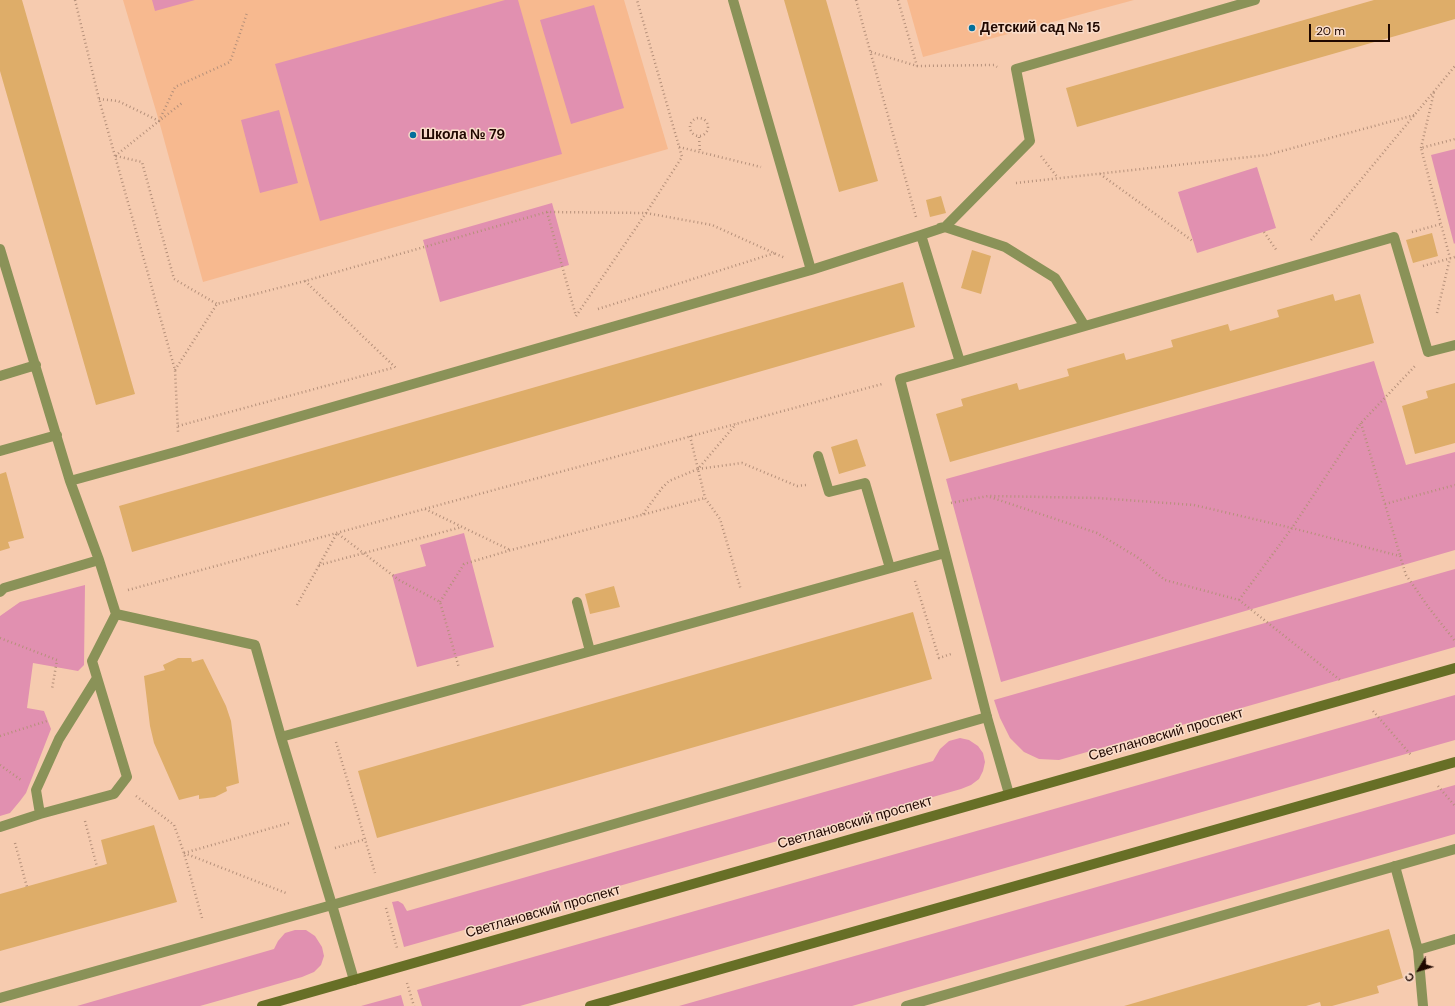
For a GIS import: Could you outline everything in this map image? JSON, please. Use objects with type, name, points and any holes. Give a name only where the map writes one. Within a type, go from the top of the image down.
[{"type":"main road","name":"Светлановский проспект","points":[[262,1006],[1455,668]]},
{"type":"main road","points":[[590,1006],[1455,762]]},
{"type":"street","points":[[733,0],[810,270]]},
{"type":"street","points":[[70,480],[179,451],[810,270],[945,227],[1030,141],[1016,69],[1255,0]]},
{"type":"street","points":[[945,227],[1005,247],[1055,278],[1084,325]]},
{"type":"street","points":[[921,235],[960,362]]},
{"type":"street","points":[[1009,794],[987,717],[900,379],[1394,237],[1428,352],[1455,345]]},
{"type":"street","points":[[0,249],[70,480],[99,560],[116,614],[92,661],[127,777],[114,794],[40,814],[0,827]]},
{"type":"street","points":[[0,376],[36,366]]},
{"type":"street","points":[[0,451],[57,435]]},
{"type":"street","points":[[818,456],[829,492],[865,483],[890,568]]},
{"type":"street","points":[[281,737],[464,685],[946,553]]},
{"type":"street","points":[[0,592],[4,588],[99,560]]},
{"type":"street","points":[[577,602],[590,651]]},
{"type":"street","points":[[116,614],[255,645],[354,980]]},
{"type":"street","points":[[40,814],[36,790],[59,739],[97,678]]},
{"type":"street","points":[[0,998],[332,905],[987,717]]},
{"type":"street","points":[[906,1006],[1455,849]]},
{"type":"street","points":[[1395,866],[1418,950],[1423,1006]]},
{"type":"street","points":[[1418,950],[1455,939]]},
{"type":"path","points":[[76,0],[99,99],[175,370],[179,451]]},
{"type":"path","points":[[576,316],[682,157],[637,0]]},
{"type":"path","points":[[856,0],[921,235]]},
{"type":"path","points":[[898,0],[917,66]]},
{"type":"path","points":[[159,121],[175,87],[230,62],[247,13]]},
{"type":"path","points":[[870,52],[917,66],[994,65],[1018,77]]},
{"type":"path","points":[[1309,242],[1455,66]]},
{"type":"path","points":[[1435,90],[1421,148],[1450,258],[1437,316]]},
{"type":"path","points":[[99,99],[118,101],[159,121]]},
{"type":"path","points":[[115,156],[182,103]]},
{"type":"path","points":[[986,186],[1267,155],[1415,115]]},
{"type":"path","points":[[698,118],[704,119],[708,124],[709,130],[705,135],[699,137],[693,135],[690,126],[693,120],[698,118]]},
{"type":"path","points":[[699,137],[700,152]]},
{"type":"path","points":[[1421,148],[1455,139]]},
{"type":"path","points":[[1030,141],[1058,178]]},
{"type":"path","points":[[679,147],[783,172]]},
{"type":"path","points":[[115,156],[142,162],[174,279],[217,304]]},
{"type":"path","points":[[1100,174],[1194,242]]},
{"type":"path","points":[[175,370],[217,304],[305,281],[547,212],[646,213],[712,225],[810,270]]},
{"type":"path","points":[[547,212],[581,335]]},
{"type":"path","points":[[1394,237],[1440,224]]},
{"type":"path","points":[[591,311],[775,253]]},
{"type":"path","points":[[1405,271],[1450,258],[1455,258]]},
{"type":"path","points":[[305,281],[412,384]]},
{"type":"path","points":[[568,318],[583,314]]},
{"type":"path","points":[[1239,600],[1292,528],[1361,423],[1428,352]]},
{"type":"path","points":[[178,426],[402,365]]},
{"type":"path","points":[[110,595],[900,379]]},
{"type":"path","points":[[1361,423],[1406,575],[1455,641]]},
{"type":"path","points":[[698,469],[737,424]]},
{"type":"path","points":[[690,436],[705,498],[720,519],[747,608]]},
{"type":"path","points":[[644,514],[662,488],[670,481],[698,469],[742,463],[797,486],[826,482]]},
{"type":"path","points":[[1386,504],[1455,485]]},
{"type":"path","points":[[988,496],[1097,533],[1137,557],[1165,580],[1239,600],[1260,616]]},
{"type":"path","points":[[933,506],[988,496],[1098,498],[1194,505],[1292,528],[1400,556]]},
{"type":"path","points":[[440,602],[464,564],[705,498]]},
{"type":"path","points":[[425,509],[511,550]]},
{"type":"path","points":[[319,565],[462,527]]},
{"type":"path","points":[[337,532],[399,580],[440,602],[464,685]]},
{"type":"path","points":[[297,605],[337,532]]},
{"type":"path","points":[[910,563],[939,658],[970,648]]},
{"type":"path","points":[[0,638],[57,660],[52,689]]},
{"type":"path","points":[[0,736],[76,712]]},
{"type":"path","points":[[331,723],[414,1006]]},
{"type":"path","points":[[0,765],[36,790]]},
{"type":"path","points":[[122,785],[174,825],[184,853],[202,918]]},
{"type":"path","points":[[80,803],[97,867]]},
{"type":"path","points":[[184,853],[306,818]]},
{"type":"path","points":[[10,824],[27,887]]},
{"type":"path","points":[[317,853],[366,839]]},
{"type":"path","points":[[184,853],[286,893]]},
{"type":"shaded area","name":"Школа № 79","points":[[123,0],[624,0],[668,149],[203,282],[159,121]]},
{"type":"shaded area","points":[[152,0],[195,0],[155,11]]},
{"type":"shaded area","points":[[505,0],[518,0],[562,154],[320,221],[275,64]]},
{"type":"shaded area","name":"Детский сад № 15","points":[[907,0],[1134,0],[923,57]]},
{"type":"shaded area","points":[[594,5],[624,108],[571,124],[540,20]]},
{"type":"shaded area","points":[[279,110],[298,183],[260,193],[241,120]]},
{"type":"shaded area","points":[[1455,149],[1455,243],[1454,244],[1431,155]]},
{"type":"shaded area","points":[[1257,167],[1276,228],[1197,253],[1178,192]]},
{"type":"shaded area","points":[[552,203],[569,265],[440,302],[423,240]]},
{"type":"shaded area","points":[[1374,361],[1406,465],[1455,452],[1455,550],[1001,682],[946,479]]},
{"type":"shaded area","points":[[464,533],[494,647],[417,667],[392,575],[426,566],[420,545]]},
{"type":"shaded area","points":[[1455,569],[1455,647],[1059,760],[1039,759],[1024,752],[1010,738],[1000,718],[994,700]]},
{"type":"shaded area","points":[[85,585],[84,665],[78,671],[33,663],[27,708],[44,711],[51,729],[26,793],[10,813],[0,816],[0,616],[20,602]]},
{"type":"shaded area","points":[[1455,695],[1455,740],[520,1006],[422,1006],[417,990]]},
{"type":"shaded area","points":[[960,738],[969,740],[978,746],[983,753],[985,762],[979,779],[971,785],[961,789],[404,947],[392,902],[398,901],[403,904],[407,911],[933,761],[940,749],[949,741]]},
{"type":"shaded area","points":[[1455,785],[1455,834],[852,1006],[679,1006]]},
{"type":"shaded area","points":[[295,930],[306,930],[315,936],[322,947],[324,956],[321,965],[314,972],[302,977],[200,1006],[77,1006],[274,949],[278,941],[285,933]]},
{"type":"shaded area","points":[[401,995],[404,1006],[361,1006]]},
{"type":"building","points":[[0,0],[22,0],[135,394],[96,405],[0,71]]},
{"type":"building","points":[[784,0],[826,0],[878,181],[839,192]]},
{"type":"building","points":[[1374,0],[1455,0],[1455,19],[1077,127],[1066,88]]},
{"type":"building","points":[[941,196],[946,213],[930,217],[926,200]]},
{"type":"building","points":[[1432,233],[1438,256],[1413,263],[1406,240]]},
{"type":"building","points":[[972,250],[991,256],[981,294],[961,288]]},
{"type":"building","points":[[903,282],[915,327],[132,552],[119,506]]},
{"type":"building","points":[[1333,294],[1335,301],[1360,294],[1374,343],[950,462],[936,414],[963,406],[961,399],[1017,383],[1019,390],[1069,376],[1067,369],[1124,353],[1126,360],[1173,347],[1171,340],[1228,324],[1230,331],[1279,317],[1277,310]]},
{"type":"building","points":[[1455,383],[1455,443],[1415,454],[1402,406],[1428,398],[1426,391]]},
{"type":"building","points":[[857,439],[866,466],[839,474],[831,447]]},
{"type":"building","points":[[6,472],[24,538],[8,542],[10,548],[0,551],[0,474]]},
{"type":"building","points":[[614,586],[620,607],[590,614],[585,594]]},
{"type":"building","points":[[913,612],[932,679],[377,838],[358,771]]},
{"type":"building","points":[[178,658],[191,658],[192,662],[203,659],[226,706],[231,721],[239,783],[226,787],[227,791],[215,797],[199,799],[199,795],[179,800],[154,743],[150,726],[144,676],[165,670],[163,665]]},
{"type":"building","points":[[154,825],[177,902],[0,951],[0,894],[107,864],[101,840]]},
{"type":"building","points":[[1389,929],[1403,978],[1377,986],[1379,993],[1332,1006],[1321,1006],[1320,1002],[1306,1006],[1124,1006]]},
{"type":"place","name":"Детский сад № 15","points":[[972,28]]},
{"type":"place","name":"Школа № 79","points":[[413,135]]}]
